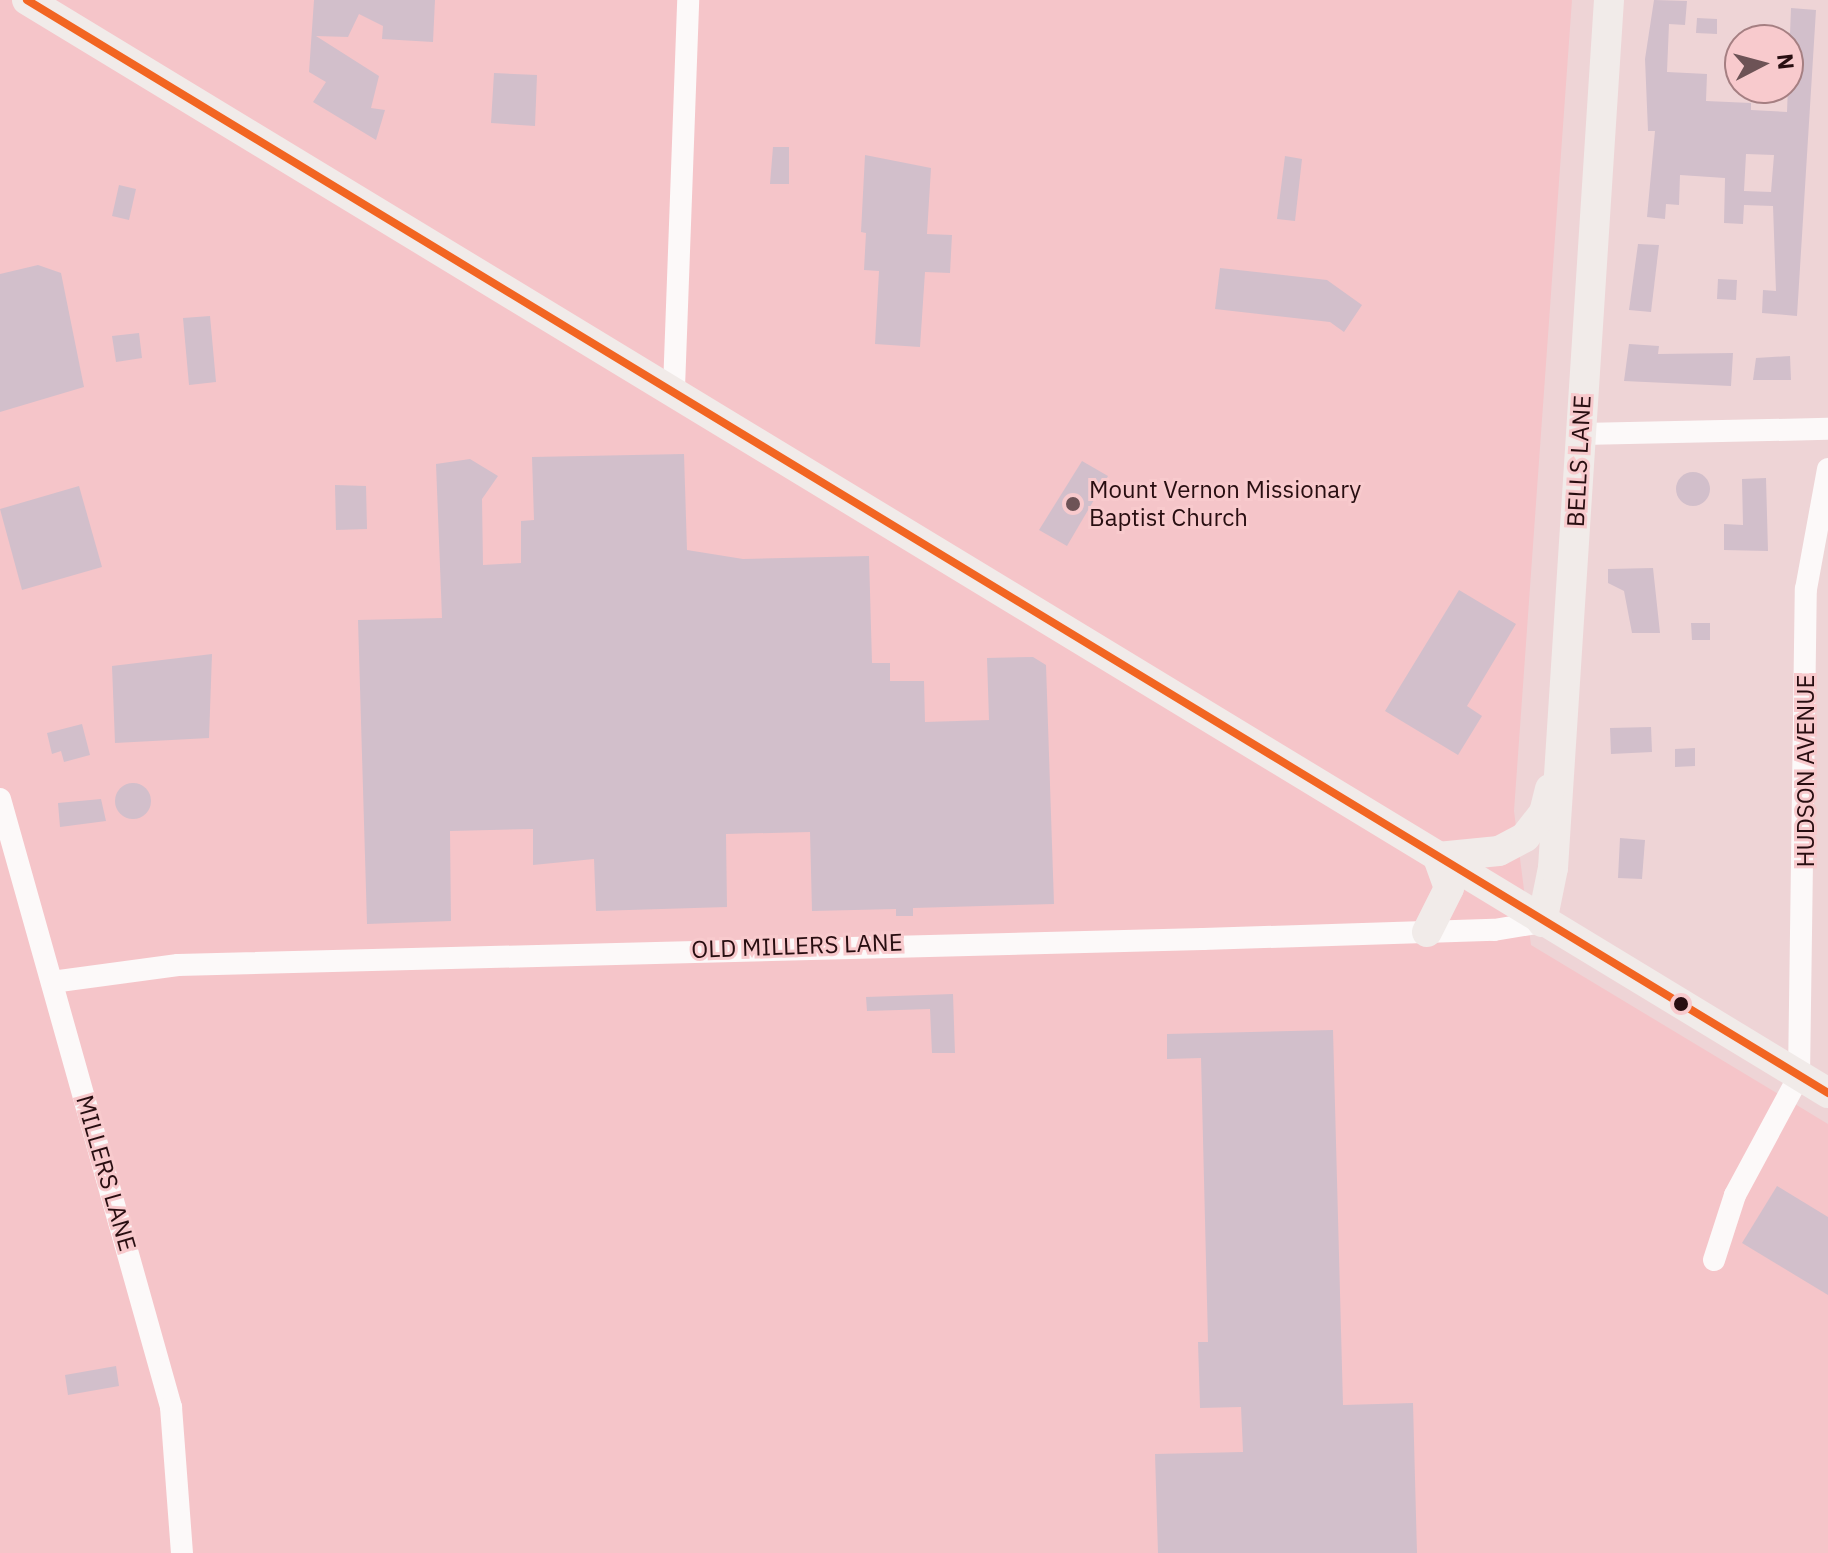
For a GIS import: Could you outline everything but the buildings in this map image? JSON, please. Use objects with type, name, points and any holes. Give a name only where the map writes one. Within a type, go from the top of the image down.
[{"type":"main road","points":[[27,0],[674,388],[1542,922],[1828,1093]]},
{"type":"main road","name":"BELLS LANE","points":[[1542,922],[1552,885],[1609,0]]},
{"type":"main road","points":[[1438,857],[1499,851],[1525,837],[1544,813],[1562,740]]},
{"type":"main road","points":[[1427,932],[1449,888],[1438,857]]},
{"type":"street","points":[[674,388],[688,0]]},
{"type":"street","points":[[1582,434],[1828,429]]},
{"type":"street","name":"HUDSON AVENUE","points":[[1799,1076],[1806,589],[1828,469]]},
{"type":"street","name":"MILLERS LANE","points":[[0,799],[171,1407],[182,1553]]},
{"type":"street","name":"OLD MILLERS LANE","points":[[52,982],[178,965],[1427,932],[1542,922]]},
{"type":"street","points":[[1714,1260],[1735,1195],[1799,1076]]},
{"type":"shaded area","points":[[0,0],[1572,0],[1514,811],[1531,945],[1828,1124],[1828,1553],[0,1553]]},
{"type":"transit line","points":[[27,0],[1828,1093]]},
{"type":"place","name":"Mount Vernon Missionary Baptist Church","points":[[1073,504]]}]
